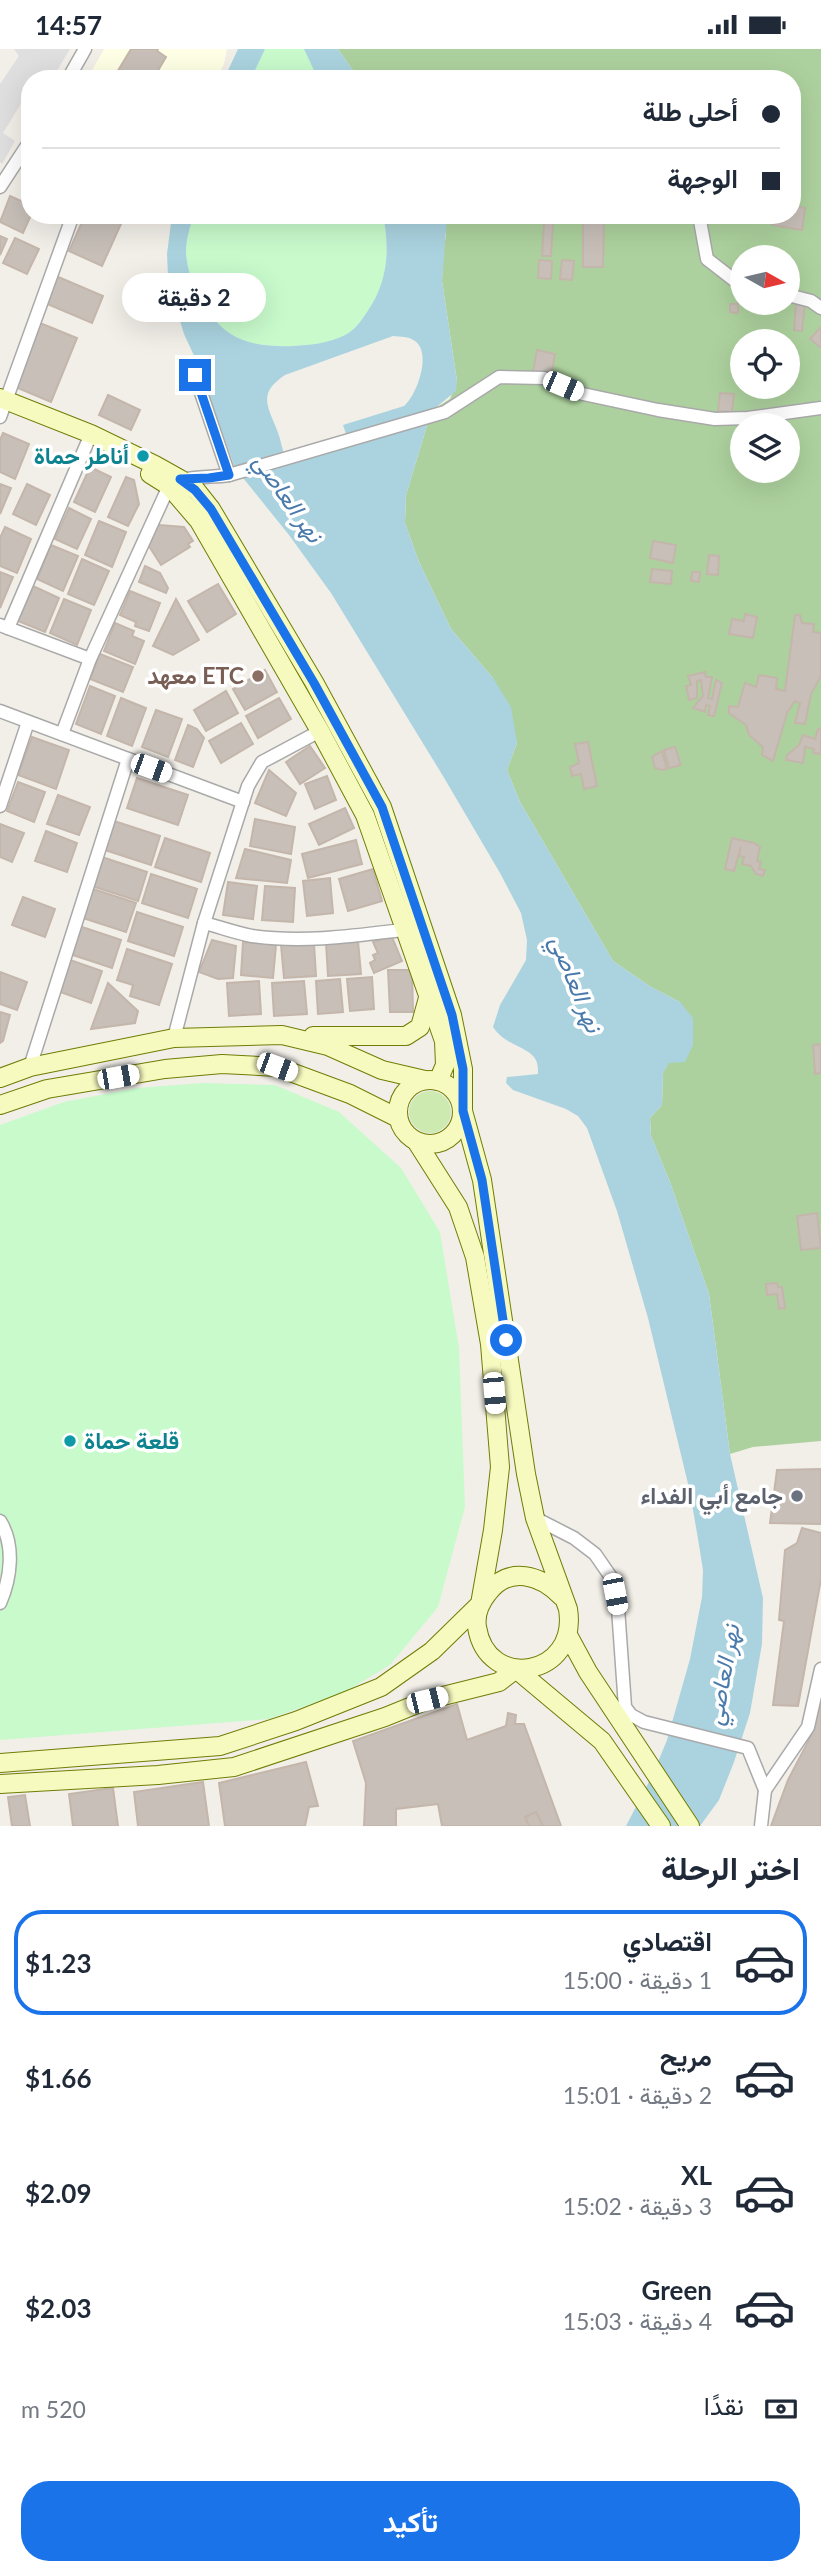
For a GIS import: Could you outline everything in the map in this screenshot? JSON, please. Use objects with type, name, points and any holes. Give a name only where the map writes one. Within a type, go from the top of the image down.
[{"type":"main road","points":[[2,406],[89,439],[195,490],[211,509],[314,683],[382,807],[452,1015],[463,1069],[463,1111],[456,1132],[438,1144],[427,1145],[408,1136],[398,1118],[398,1108],[407,1090],[432,1080],[445,1065],[444,1041],[365,815],[320,731],[175,482]]},
{"type":"main road","points":[[0,1078],[30,1067],[174,1038],[406,1036],[420,1027],[428,998]]},
{"type":"main road","points":[[282,1035],[328,1046],[382,1070],[432,1080],[455,1091],[461,1100],[482,1180],[535,1518],[568,1609],[570,1622],[561,1650],[549,1662],[533,1668],[516,1669],[500,1664],[487,1653],[479,1638],[476,1621],[493,1530],[500,1467],[490,1344],[475,1258],[458,1207],[416,1141]]},
{"type":"main road","points":[[0,1105],[47,1089],[165,1069],[222,1064],[277,1067],[350,1094],[398,1118]]},
{"type":"main road","points":[[0,1763],[220,1746],[296,1721],[381,1687],[432,1651],[480,1604],[489,1590],[503,1580],[519,1576],[535,1577],[550,1584],[562,1597]]},
{"type":"main road","points":[[568,1635],[588,1672],[690,1826]]},
{"type":"main road","points":[[516,1669],[602,1741],[661,1826]]},
{"type":"main road","points":[[0,1784],[158,1775],[234,1767],[373,1721],[427,1700],[499,1682],[516,1669]]},
{"type":"street","points":[[73,70],[85,49]]},
{"type":"street","points":[[0,187],[21,155]]},
{"type":"street","points":[[2,406],[70,224]]},
{"type":"street","points":[[701,224],[707,260],[730,277]]},
{"type":"street","points":[[800,298],[821,308]]},
{"type":"street","points":[[195,375],[229,475]]},
{"type":"street","points":[[62,734],[90,659],[175,482],[229,475],[445,412],[499,377],[544,378],[583,394],[715,419],[748,418],[821,408]]},
{"type":"street","points":[[89,439],[4,627],[90,659]]},
{"type":"street","points":[[0,711],[243,802]]},
{"type":"street","points":[[0,806],[28,722]]},
{"type":"street","points":[[174,1038],[204,923],[248,786],[262,762],[320,731]]},
{"type":"street","points":[[30,1067],[128,759]]},
{"type":"street","points":[[204,923],[250,935],[300,940],[403,930]]},
{"type":"street","points":[[535,1518],[574,1538],[595,1554],[613,1580],[618,1608],[625,1707],[631,1715],[644,1722],[748,1748],[765,1790]]},
{"type":"street","points":[[0,1521],[11,1551],[5,1592],[0,1603]]},
{"type":"street","points":[[761,1826],[765,1790],[808,1727],[821,1669]]},
{"type":"shaded area","points":[[14,49],[70,49],[57,70],[21,70],[21,104],[3,133],[15,141],[2,164],[0,84],[19,56]]},
{"type":"shaded area","points":[[104,49],[227,49],[221,70],[92,70]]},
{"type":"green space","points":[[265,49],[304,49],[314,70],[255,70]]},
{"type":"green space","points":[[338,49],[821,49],[821,1441],[753,1447],[730,1454],[709,1294],[651,1136],[650,1118],[662,1105],[663,1073],[668,1063],[680,1002],[651,987],[613,961],[520,802],[507,770],[517,743],[493,678],[451,629],[419,562],[405,523],[406,495],[429,419],[434,409],[450,399],[457,381],[442,281],[445,224],[801,224],[801,70],[353,70]]},
{"type":"green space","points":[[191,224],[384,224],[386,265],[374,301],[358,325],[349,333],[320,343],[269,346],[245,341],[231,334],[206,309],[190,275],[186,252]]},
{"type":"green space","points":[[203,1083],[275,1085],[339,1112],[401,1168],[440,1232],[459,1348],[465,1507],[438,1607],[390,1665],[345,1692],[269,1719],[0,1740],[0,1125],[64,1102],[137,1088]]},
{"type":"green space","points":[[430,1091],[445,1097],[451,1112],[445,1127],[430,1133],[415,1127],[409,1112],[415,1097]]},
{"type":"water","points":[[238,49],[265,49],[255,70],[228,70]]},
{"type":"water","points":[[304,49],[338,49],[353,70],[314,70]]},
{"type":"water","name":"نهر العاصي","points":[[171,224],[191,224],[186,252],[190,275],[206,309],[222,327],[237,338],[261,345],[313,344],[349,333],[374,301],[386,265],[384,224],[447,224],[442,281],[457,381],[456,391],[434,409],[429,419],[406,495],[405,523],[419,562],[451,629],[493,678],[511,707],[517,743],[507,770],[520,802],[613,961],[651,987],[680,1002],[693,1018],[693,1045],[685,1062],[669,1063],[663,1073],[662,1105],[650,1118],[651,1136],[709,1294],[730,1454],[763,1598],[762,1644],[750,1713],[719,1800],[700,1826],[626,1826],[667,1740],[690,1659],[702,1597],[703,1570],[690,1492],[648,1318],[617,1211],[587,1128],[578,1116],[566,1109],[513,1090],[506,1083],[507,1077],[538,1074],[534,1057],[503,1038],[493,1027],[500,1005],[526,960],[527,940],[521,913],[443,776],[331,593],[235,468],[184,334],[168,276],[167,254]],"holes":[[[393,336],[407,337],[415,341],[422,355],[421,374],[409,401],[404,406],[343,425],[349,443],[286,463],[267,400],[276,382],[285,375]]]},
{"type":"building","points":[[131,49],[158,49],[157,51],[166,57],[158,70],[118,70]]},
{"type":"building","points":[[10,196],[21,201],[21,224],[27,224],[23,233],[0,222]]},
{"type":"building","points":[[801,207],[805,208],[802,230],[772,225],[801,224]]},
{"type":"building","points":[[81,224],[121,224],[102,266],[69,251]]},
{"type":"building","points":[[544,224],[553,224],[551,256],[542,256]]},
{"type":"building","points":[[583,224],[604,224],[603,267],[583,267]]},
{"type":"building","points":[[0,236],[7,239],[0,255]]},
{"type":"building","points":[[15,238],[39,249],[27,274],[3,263]]},
{"type":"building","points":[[539,260],[552,261],[551,279],[538,278]]},
{"type":"building","points":[[562,260],[574,261],[572,280],[560,279]]},
{"type":"building","points":[[56,276],[103,296],[92,323],[45,303]]},
{"type":"building","points":[[800,302],[805,303],[802,331],[794,329],[795,315],[800,315]]},
{"type":"building","points":[[40,323],[77,338],[51,402],[13,386]]},
{"type":"building","points":[[821,327],[821,348],[810,339]]},
{"type":"building","points":[[537,350],[555,354],[551,376],[533,372]]},
{"type":"building","points":[[720,393],[730,394],[730,399],[733,399],[732,412],[718,411]]},
{"type":"building","points":[[108,395],[140,410],[131,430],[99,415]]},
{"type":"building","points":[[3,433],[29,444],[15,479],[0,472],[0,440]]},
{"type":"building","points":[[90,467],[111,477],[95,512],[74,502]]},
{"type":"building","points":[[126,477],[134,480],[139,504],[128,526],[108,517]]},
{"type":"building","points":[[0,484],[11,488],[0,514]]},
{"type":"building","points":[[27,484],[50,495],[36,525],[13,514]]},
{"type":"building","points":[[69,508],[91,519],[77,549],[55,539]]},
{"type":"building","points":[[99,521],[126,532],[112,567],[85,555]]},
{"type":"building","points":[[159,525],[184,527],[193,541],[188,544],[190,547],[161,565],[147,543]]},
{"type":"building","points":[[5,527],[31,539],[17,573],[0,566],[0,538]]},
{"type":"building","points":[[653,541],[676,545],[673,563],[650,558]]},
{"type":"building","points":[[51,545],[78,556],[63,591],[37,579]]},
{"type":"building","points":[[709,555],[719,556],[718,575],[707,574]]},
{"type":"building","points":[[82,559],[109,571],[94,605],[68,594]]},
{"type":"building","points":[[145,566],[160,573],[168,588],[166,593],[139,582]]},
{"type":"building","points":[[652,569],[672,571],[671,584],[650,582]]},
{"type":"building","points":[[0,572],[13,577],[0,608]]},
{"type":"building","points":[[692,572],[700,572],[699,582],[691,581]]},
{"type":"building","points":[[218,584],[236,614],[207,632],[188,601]]},
{"type":"building","points":[[33,586],[59,598],[45,632],[18,621]]},
{"type":"building","points":[[130,591],[160,603],[149,631],[135,626],[136,622],[120,615]]},
{"type":"building","points":[[64,599],[91,610],[77,645],[50,633]]},
{"type":"building","points":[[176,599],[199,640],[173,655],[153,646]]},
{"type":"building","points":[[745,614],[757,617],[753,638],[729,634],[732,619],[744,621]]},
{"type":"building","points":[[795,615],[800,615],[802,623],[814,624],[813,632],[821,633],[821,676],[811,694],[805,724],[795,723],[800,703],[795,701],[787,713],[773,761],[762,755],[763,747],[749,735],[746,725],[729,713],[729,706],[738,707],[745,683],[756,687],[759,675],[777,678],[776,689],[785,691]]},
{"type":"building","points":[[115,623],[134,631],[132,636],[144,641],[135,664],[104,651]]},
{"type":"building","points":[[100,654],[133,667],[123,692],[90,679]]},
{"type":"building","points":[[265,670],[277,692],[245,710],[233,689]]},
{"type":"building","points":[[705,672],[706,677],[712,677],[708,698],[712,699],[716,680],[722,683],[714,716],[708,715],[710,706],[706,705],[705,712],[693,708],[703,696],[701,680],[697,681],[697,698],[689,700],[686,686],[691,685],[688,676]]},
{"type":"building","points":[[90,686],[115,696],[101,734],[76,724]]},
{"type":"building","points":[[226,691],[238,713],[206,731],[194,710]]},
{"type":"building","points":[[121,698],[146,708],[132,746],[107,736]]},
{"type":"building","points":[[279,698],[291,719],[258,738],[246,716]]},
{"type":"building","points":[[156,710],[182,719],[168,757],[142,747]]},
{"type":"building","points":[[241,723],[253,744],[221,763],[209,741]]},
{"type":"building","points":[[188,725],[197,729],[204,738],[193,767],[175,760]]},
{"type":"building","points":[[821,728],[821,754],[813,753],[814,749],[805,747],[803,763],[786,760],[787,755],[799,745],[803,735],[815,739],[818,729]]},
{"type":"building","points":[[32,737],[69,750],[56,789],[18,775]]},
{"type":"building","points":[[588,742],[597,786],[584,789],[581,774],[572,776],[570,767],[579,763],[575,744]]},
{"type":"building","points":[[310,746],[325,768],[300,784],[286,762]]},
{"type":"building","points":[[675,747],[681,765],[669,768],[664,750]]},
{"type":"building","points":[[662,751],[667,769],[662,770],[655,768],[652,757]]},
{"type":"building","points":[[269,770],[296,793],[286,816],[255,803]]},
{"type":"building","points":[[327,776],[336,800],[315,809],[305,784]]},
{"type":"building","points":[[137,778],[188,795],[178,825],[127,808]]},
{"type":"building","points":[[18,782],[45,792],[34,822],[7,811]]},
{"type":"building","points":[[58,795],[90,807],[79,835],[47,824]]},
{"type":"building","points":[[345,808],[354,828],[319,845],[309,824]]},
{"type":"building","points":[[255,819],[295,827],[291,854],[250,846]]},
{"type":"building","points":[[114,821],[160,836],[151,865],[105,850]]},
{"type":"building","points":[[0,824],[24,833],[12,862],[0,857]]},
{"type":"building","points":[[46,831],[77,843],[67,872],[35,861]]},
{"type":"building","points":[[165,838],[210,853],[201,882],[155,867]]},
{"type":"building","points":[[732,838],[760,847],[757,861],[761,862],[759,869],[765,870],[763,876],[756,874],[751,866],[742,864],[744,857],[739,856],[741,847],[734,871],[725,869]]},
{"type":"building","points":[[356,840],[362,864],[308,878],[302,854]]},
{"type":"building","points":[[245,849],[291,860],[287,883],[236,878]]},
{"type":"building","points":[[102,857],[147,872],[138,901],[92,886]]},
{"type":"building","points":[[373,869],[382,901],[348,911],[339,879]]},
{"type":"building","points":[[151,874],[197,889],[188,918],[142,903]]},
{"type":"building","points":[[330,878],[333,913],[307,916],[303,881]]},
{"type":"building","points":[[228,882],[257,886],[253,919],[223,915]]},
{"type":"building","points":[[265,886],[295,888],[293,922],[262,920]]},
{"type":"building","points":[[90,888],[136,903],[126,932],[80,917]]},
{"type":"building","points":[[23,897],[55,909],[45,937],[12,925]]},
{"type":"building","points":[[137,912],[183,927],[174,956],[128,941]]},
{"type":"building","points":[[79,926],[121,940],[112,968],[70,954]]},
{"type":"building","points":[[391,935],[402,961],[374,973],[370,963],[375,960],[373,955],[378,953],[373,942]]},
{"type":"building","points":[[212,940],[236,946],[233,978],[218,979],[199,972]]},
{"type":"building","points":[[358,941],[361,974],[328,976],[326,943]]},
{"type":"building","points":[[243,942],[276,945],[273,978],[241,975]]},
{"type":"building","points":[[314,943],[316,976],[284,978],[281,945]]},
{"type":"building","points":[[127,949],[172,964],[159,1005],[130,996],[133,985],[117,980]]},
{"type":"building","points":[[70,960],[102,971],[91,1003],[60,992]]},
{"type":"building","points":[[388,970],[412,970],[413,1012],[390,1012]]},
{"type":"building","points":[[0,972],[27,982],[17,1010],[0,1004]]},
{"type":"building","points":[[372,977],[374,1009],[350,1011],[347,979]]},
{"type":"building","points":[[340,979],[343,1012],[318,1014],[316,981]]},
{"type":"building","points":[[259,981],[261,1014],[229,1016],[227,983]]},
{"type":"building","points":[[304,981],[307,1014],[274,1016],[272,983]]},
{"type":"building","points":[[108,983],[138,1011],[135,1023],[91,1029]]},
{"type":"building","points":[[0,1012],[10,1015],[3,1041],[0,1043]]},
{"type":"building","points":[[821,1044],[821,1073],[815,1074],[813,1045]]},
{"type":"building","points":[[817,1213],[821,1248],[801,1250],[797,1216]]},
{"type":"building","points":[[777,1283],[778,1287],[782,1287],[785,1308],[779,1309],[777,1294],[767,1295],[766,1284]]},
{"type":"building","name":"جامع أبي الفداء","points":[[821,1469],[821,1524],[770,1523],[777,1470]]},
{"type":"building","points":[[802,1528],[821,1533],[821,1579],[798,1706],[773,1705],[784,1621],[779,1620],[785,1550],[797,1543]]},
{"type":"building","points":[[821,1691],[821,1826],[771,1826],[788,1780],[811,1736]]},
{"type":"building","points":[[457,1704],[467,1740],[506,1726],[508,1713],[516,1715],[515,1724],[524,1724],[561,1826],[442,1826],[438,1804],[396,1809],[396,1826],[364,1826],[366,1783],[353,1741]]},
{"type":"building","points":[[306,1762],[318,1806],[309,1807],[305,1826],[225,1826],[219,1783]]},
{"type":"building","points":[[203,1782],[209,1826],[138,1826],[134,1792]]},
{"type":"building","points":[[113,1788],[118,1826],[73,1826],[69,1794]]},
{"type":"building","points":[[25,1795],[30,1826],[12,1826],[8,1797]]},
{"type":"building","points":[[536,1812],[543,1826],[529,1826],[525,1817]]},
{"type":"place","name":"أناطر حماة","points":[[143,456]]},
{"type":"place","name":"معهد ETC","points":[[258,676]]},
{"type":"place","name":"قلعة حماة","points":[[70,1441]]},
{"type":"place","name":"جامع أبي الفداء","points":[[797,1496]]},
{"type":"route","points":[[195,375],[229,475],[180,479],[195,490],[211,509],[314,683],[382,807],[452,1015],[463,1069],[463,1111],[482,1180],[506,1340]]}]
